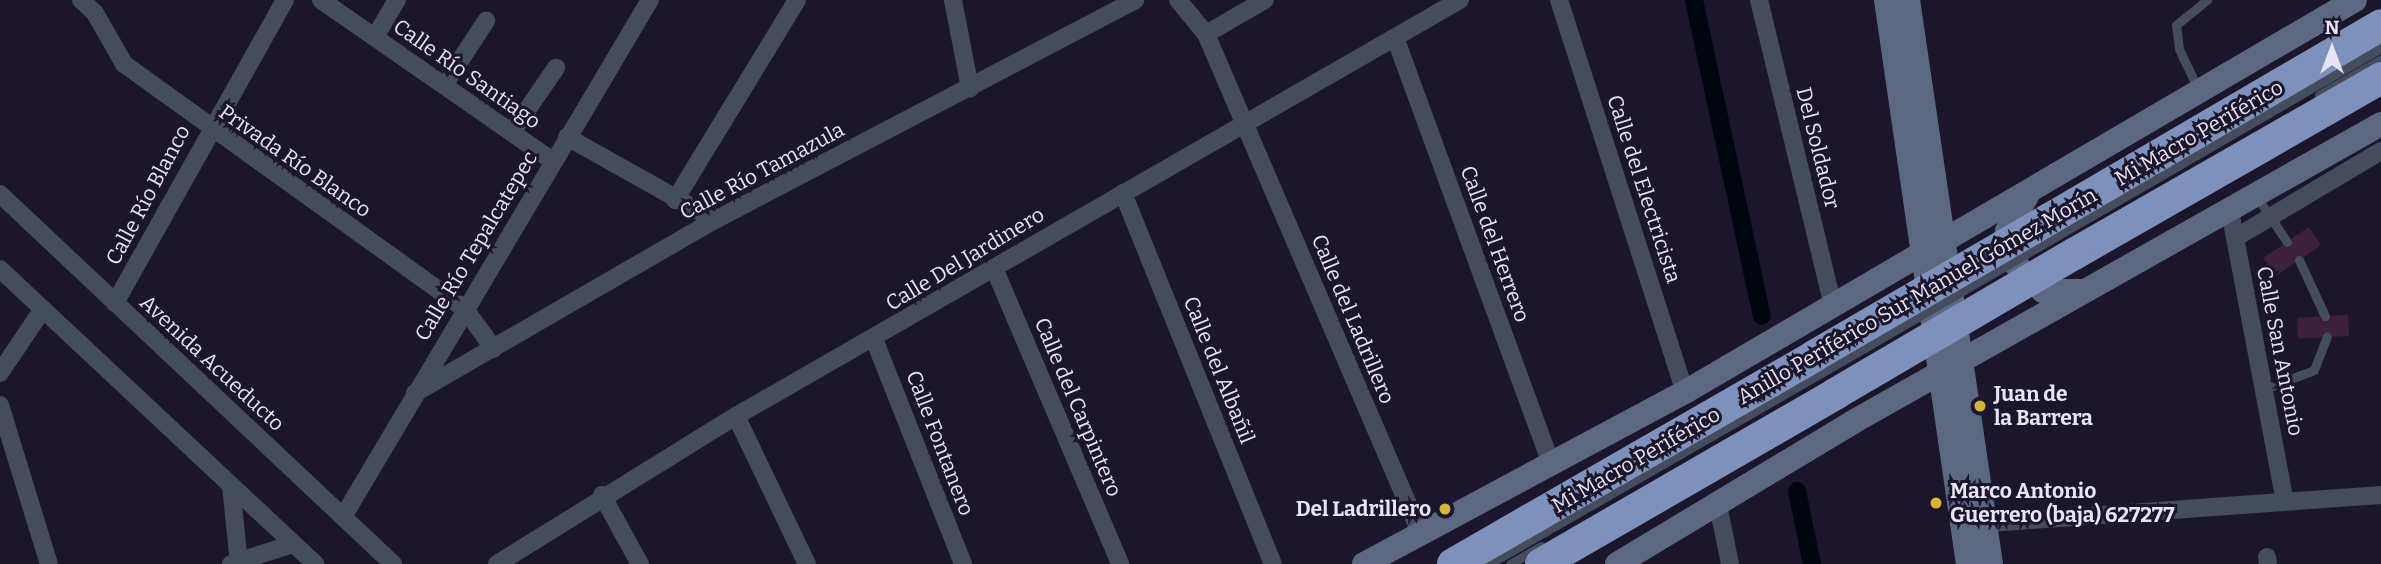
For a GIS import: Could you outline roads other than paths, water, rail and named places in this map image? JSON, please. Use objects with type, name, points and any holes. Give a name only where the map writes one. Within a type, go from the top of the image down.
[{"type":"highway","name":"Anillo Periférico Sur Manuel Gómez Morín","points":[[1541,564],[1835,370],[2060,238],[2381,25]]},
{"type":"highway","name":"Anillo Periférico Sur Manuel Gómez Morín","points":[[1453,564],[1835,370],[2060,238],[2381,78]]},
{"type":"main road","points":[[1886,0],[1934,246],[1964,361],[1973,524],[1968,564]]},
{"type":"main road","points":[[1908,0],[1934,246],[1941,374],[1973,524],[1991,564]]},
{"type":"main road","points":[[1364,564],[1685,392],[2355,0]]},
{"type":"main road","points":[[1618,564],[1853,422],[2381,124]]},
{"type":"main road","points":[[2031,190],[2007,232],[2009,258],[2043,291],[2087,290]]},
{"type":"main road","points":[[1833,306],[1867,315],[1886,352],[1878,391],[1853,422]]},
{"type":"street","name":"Privada Río Blanco","points":[[81,0],[95,13],[124,64],[209,129],[465,309],[494,349]]},
{"type":"street","name":"Calle Río Blanco","points":[[116,303],[209,129],[285,0]]},
{"type":"street","name":"Calle Río Santiago","points":[[321,0],[553,161]]},
{"type":"street","points":[[375,37],[397,0]]},
{"type":"street","name":"Calle Río Tepalcatepec","points":[[343,517],[650,0]]},
{"type":"street","points":[[675,200],[797,0]]},
{"type":"street","points":[[953,0],[970,88]]},
{"type":"street","name":"Calle Río Tamazula","points":[[415,393],[715,220],[1135,0]]},
{"type":"street","name":"Calle del Ladrillero","points":[[1178,0],[1206,34],[1420,532]]},
{"type":"street","points":[[1206,34],[1265,0]]},
{"type":"street","name":"Calle Del Jardinero","points":[[497,564],[602,495],[736,416],[874,339],[1123,193],[1396,40],[1460,0]]},
{"type":"street","name":"Calle del Electricista","points":[[1559,0],[1685,392]]},
{"type":"street","name":"Del Soldador","points":[[1759,0],[1833,306]]},
{"type":"street","points":[[444,85],[486,21]]},
{"type":"street","name":"Calle del Herrero","points":[[1396,40],[1551,464]]},
{"type":"street","points":[[512,132],[556,68]]},
{"type":"street","name":"Calle Río Santiago","points":[[567,137],[675,200],[715,220]]},
{"type":"street","points":[[2235,238],[2381,151]]},
{"type":"street","name":"Calle del Albañil","points":[[1123,193],[1273,564]]},
{"type":"street","name":"Avenida Acueducto","points":[[0,194],[393,564]]},
{"type":"street","name":"Calle San Antonio","points":[[2230,211],[2285,501]]},
{"type":"street","name":"Calle del Carpintero","points":[[993,268],[1120,564]]},
{"type":"street","points":[[0,269],[315,564]]},
{"type":"street","points":[[0,373],[43,309]]},
{"type":"street","name":"Calle Fontanero","points":[[874,339],[963,564]]},
{"type":"street","points":[[0,405],[49,564]]},
{"type":"street","points":[[736,416],[807,564]]},
{"type":"street","points":[[231,486],[236,563],[293,544]]},
{"type":"street","points":[[602,495],[640,564]]},
{"type":"street","points":[[1973,524],[2381,495]]},
{"type":"street","points":[[1718,505],[1730,564]]},
{"type":"lane","points":[[2199,91],[2179,49],[2176,25],[2207,0]]},
{"type":"lane","name":"Mi Macro Periférico","points":[[2060,238],[2381,48]]},
{"type":"lane","name":"Mi Macro Periférico","points":[[2060,238],[2381,60]]},
{"type":"lane","points":[[2256,195],[2287,242]]},
{"type":"lane","points":[[2299,260],[2325,316]]},
{"type":"lane","points":[[2264,390],[2314,370],[2327,336]]},
{"type":"lane","name":"Mi Macro Periférico","points":[[1489,564],[1835,370]]},
{"type":"lane","name":"Mi Macro Periférico","points":[[1510,564],[1835,370]]},
{"type":"waterway","points":[[1694,0],[1762,316]]},
{"type":"waterway","points":[[1797,491],[1812,564]]},
{"type":"place","name":"Juan de la Barrera","points":[[1980,406]]},
{"type":"place","name":"Marco Antonio Guerrero (baja) 627277","points":[[1936,503]]},
{"type":"place","name":"Del Ladrillero","points":[[1445,509]]}]
